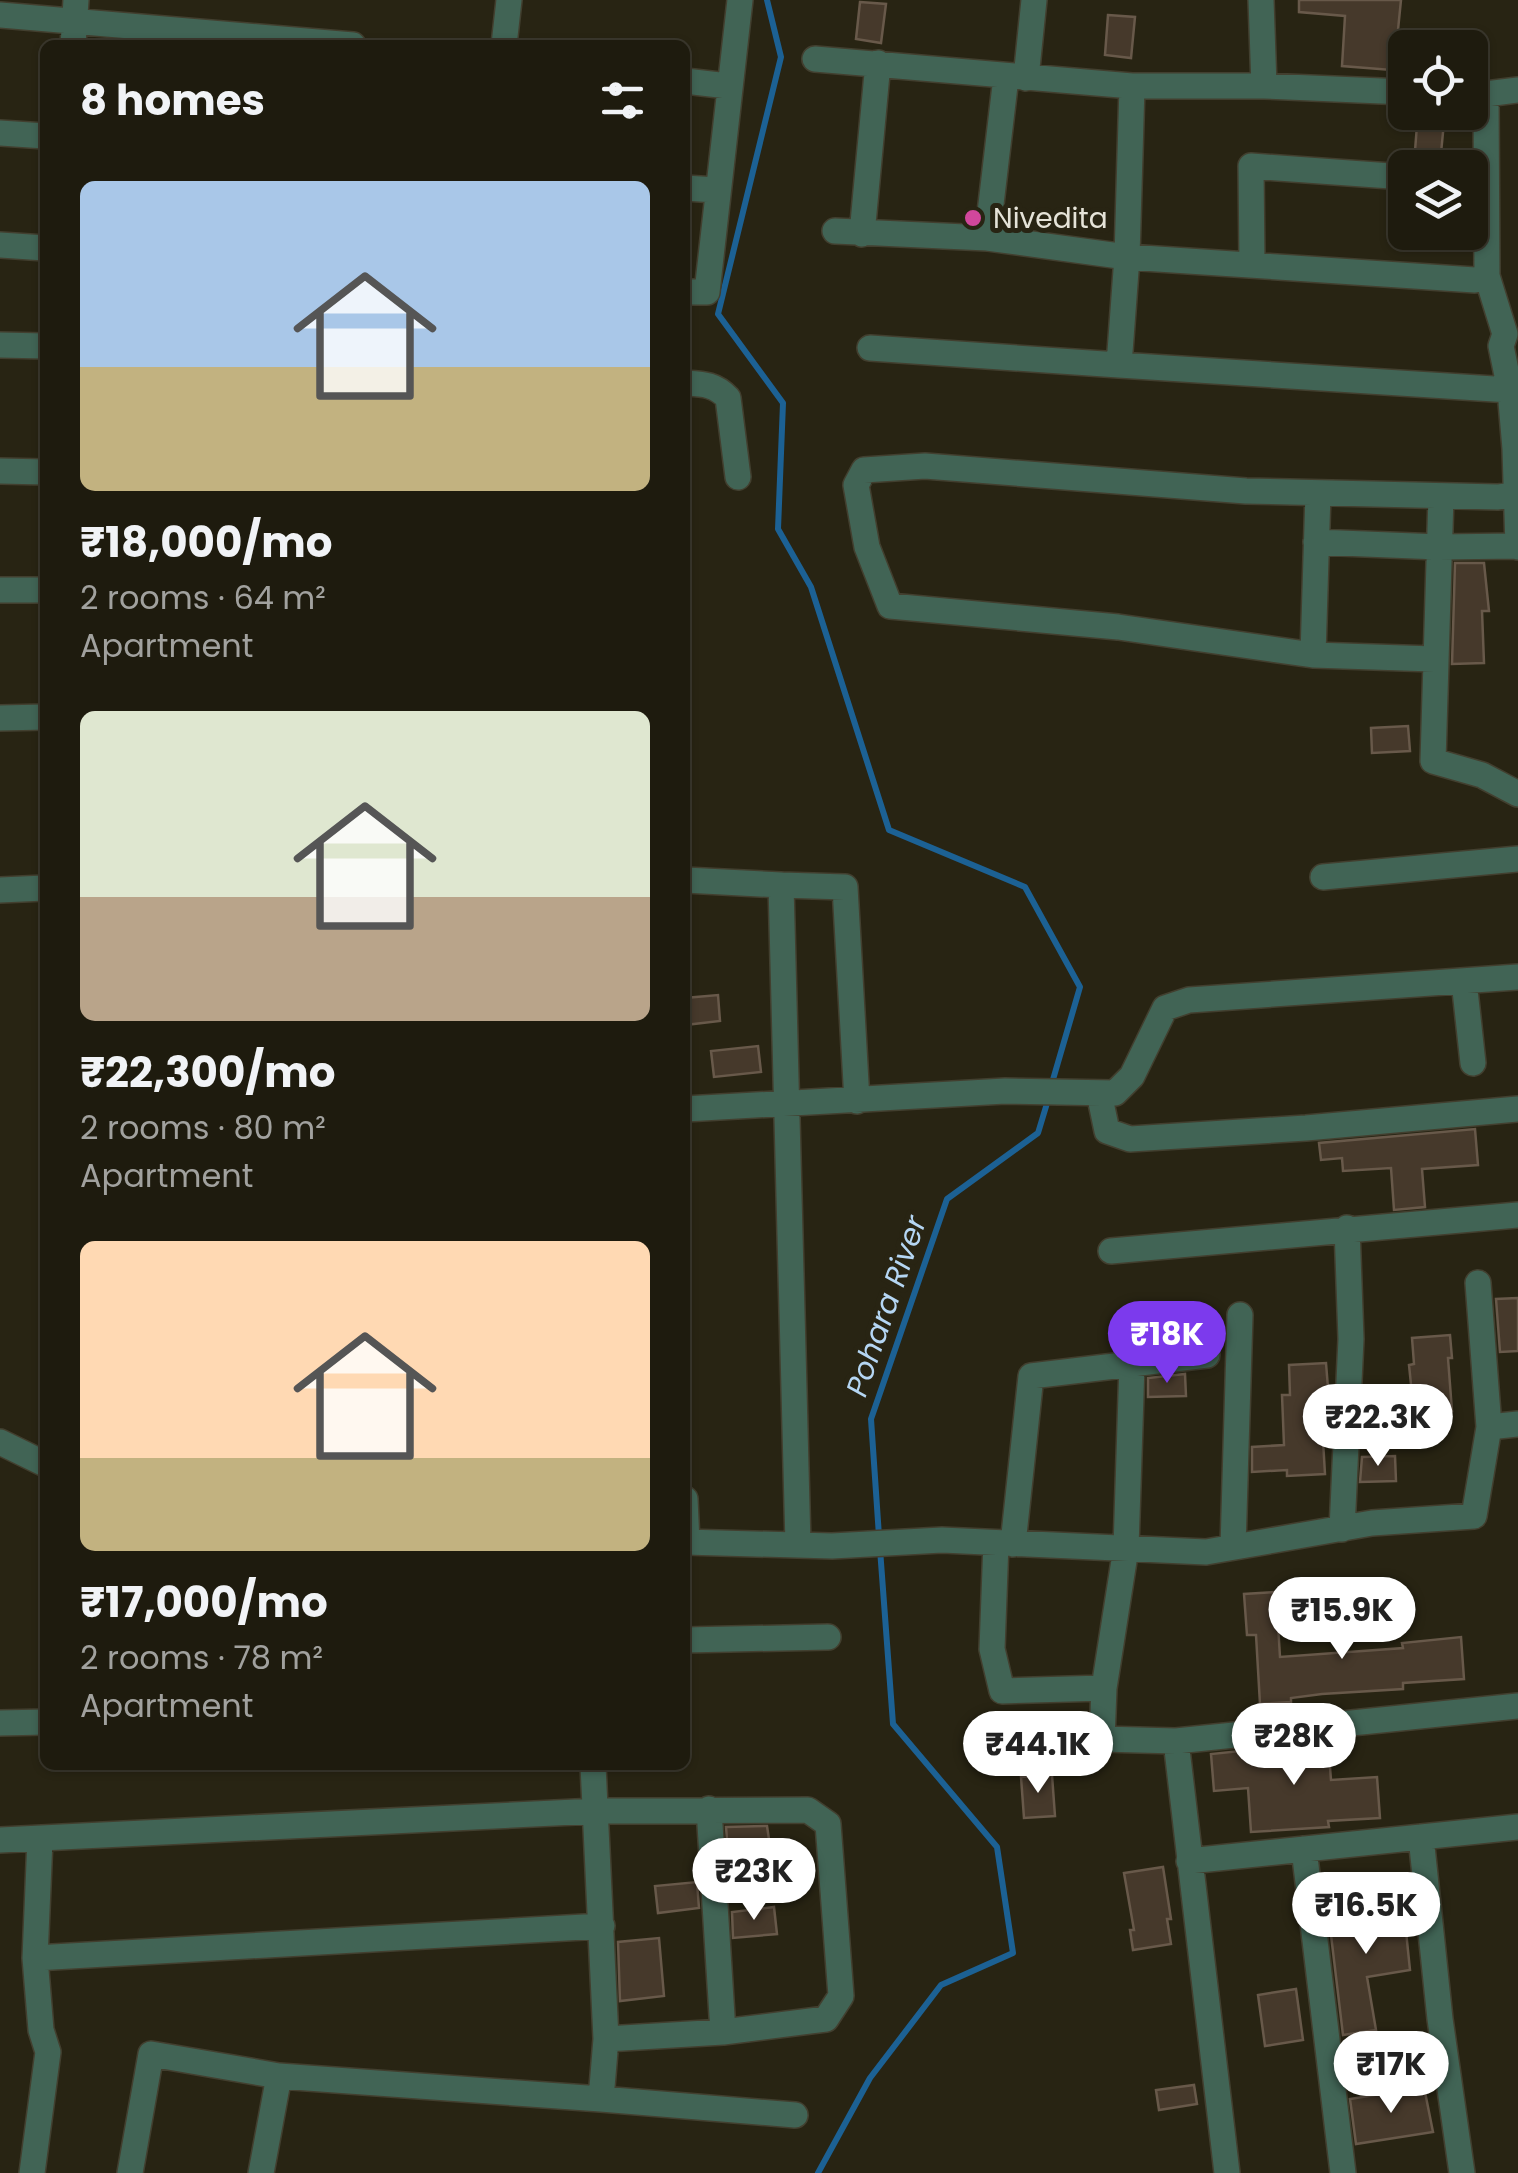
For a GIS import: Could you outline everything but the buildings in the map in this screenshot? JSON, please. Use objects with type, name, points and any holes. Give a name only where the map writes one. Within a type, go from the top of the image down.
[{"type":"street","points":[[505,40],[509,0]]},
{"type":"street","points":[[690,292],[707,292],[740,0]]},
{"type":"street","points":[[987,238],[1034,0]]},
{"type":"street","points":[[1261,0],[1264,86]]},
{"type":"street","points":[[0,15],[258,40]]},
{"type":"street","points":[[816,59],[1132,86],[1388,91]]},
{"type":"street","points":[[862,234],[878,63]]},
{"type":"street","points":[[690,82],[728,86]]},
{"type":"street","points":[[1118,366],[1127,257],[1132,86]]},
{"type":"street","points":[[1488,93],[1518,90]]},
{"type":"street","points":[[0,133],[40,136]]},
{"type":"street","points":[[1252,265],[1251,166],[1388,175]]},
{"type":"street","points":[[690,188],[716,190]]},
{"type":"street","points":[[835,231],[987,238],[1127,257],[1474,280],[1486,276]]},
{"type":"street","points":[[0,245],[40,248]]},
{"type":"street","points":[[1316,542],[1517,546],[1510,346],[1486,276],[1484,250]]},
{"type":"street","points":[[0,345],[40,346]]},
{"type":"street","points":[[870,348],[1510,390]]},
{"type":"street","points":[[690,382],[719,388],[728,398],[738,478]]},
{"type":"street","points":[[1434,658],[1313,655],[1118,627],[890,606],[868,547],[856,485],[864,470],[925,466],[1246,491],[1498,497],[1517,494]]},
{"type":"street","points":[[0,471],[40,472]]},
{"type":"street","points":[[1313,655],[1318,493]]},
{"type":"street","points":[[1442,496],[1433,761],[1482,775],[1518,794]]},
{"type":"street","points":[[0,590],[40,590]]},
{"type":"street","points":[[0,718],[40,717]]},
{"type":"street","points":[[1323,877],[1518,859]]},
{"type":"street","points":[[690,880],[845,887],[857,1100]]},
{"type":"street","points":[[781,885],[798,1546]]},
{"type":"street","points":[[0,890],[40,888]]},
{"type":"street","points":[[690,1109],[1005,1091],[1114,1093],[1132,1076],[1164,1008],[1189,1000],[1518,977]]},
{"type":"street","points":[[1464,981],[1472,1064]]},
{"type":"street","points":[[1091,1093],[1107,1131],[1130,1139],[1306,1128],[1518,1108]]},
{"type":"street","points":[[1111,1251],[1518,1214]]},
{"type":"street","points":[[1342,1528],[1351,1339],[1347,1228]]},
{"type":"street","points":[[690,1542],[832,1546],[942,1540],[1206,1552],[1342,1528],[1474,1516],[1489,1427],[1478,1283]]},
{"type":"street","points":[[1233,1547],[1240,1315]]},
{"type":"street","points":[[1104,1688],[1002,1691],[992,1649],[1004,1543],[1031,1376],[1207,1355]]},
{"type":"street","points":[[1132,1364],[1126,1548],[1104,1688],[1102,1739],[1176,1741],[1518,1706]]},
{"type":"street","points":[[1489,1427],[1518,1424]]},
{"type":"street","points":[[0,1442],[40,1462]]},
{"type":"street","points":[[690,1640],[828,1637]]},
{"type":"street","points":[[0,1723],[40,1722]]},
{"type":"street","points":[[1176,1741],[1226,2173]]},
{"type":"street","points":[[594,1770],[606,2039],[601,2099]]},
{"type":"street","points":[[710,1810],[723,2032]]},
{"type":"street","points":[[0,1840],[596,1811],[808,1810],[828,1824],[841,1996],[826,2020],[723,2032],[606,2039]]},
{"type":"street","points":[[1189,1861],[1518,1827]]},
{"type":"street","points":[[1422,1837],[1440,2019],[1462,2173]]},
{"type":"street","points":[[32,2173],[48,2052],[41,2030],[35,1958],[40,1839]]},
{"type":"street","points":[[1304,1849],[1343,2173]]},
{"type":"street","points":[[35,1958],[602,1926]]},
{"type":"street","points":[[130,2173],[151,2054],[280,2076],[795,2115]]},
{"type":"street","points":[[261,2173],[280,2076]]},
{"type":"waterway","name":"Pohara River","points":[[767,0],[781,57],[718,314],[783,403],[778,529],[811,587],[889,830],[1025,887],[1080,987],[1052,1083]]},
{"type":"waterway","name":"Pohara River","points":[[879,1536],[871,1419],[947,1199],[1038,1133],[1048,1100]]},
{"type":"waterway","name":"Pohara River","points":[[818,2173],[870,2078],[941,1985],[1013,1953],[997,1847],[893,1724],[880,1549]]},
{"type":"place","name":"Nivedita","points":[[973,218]]}]
